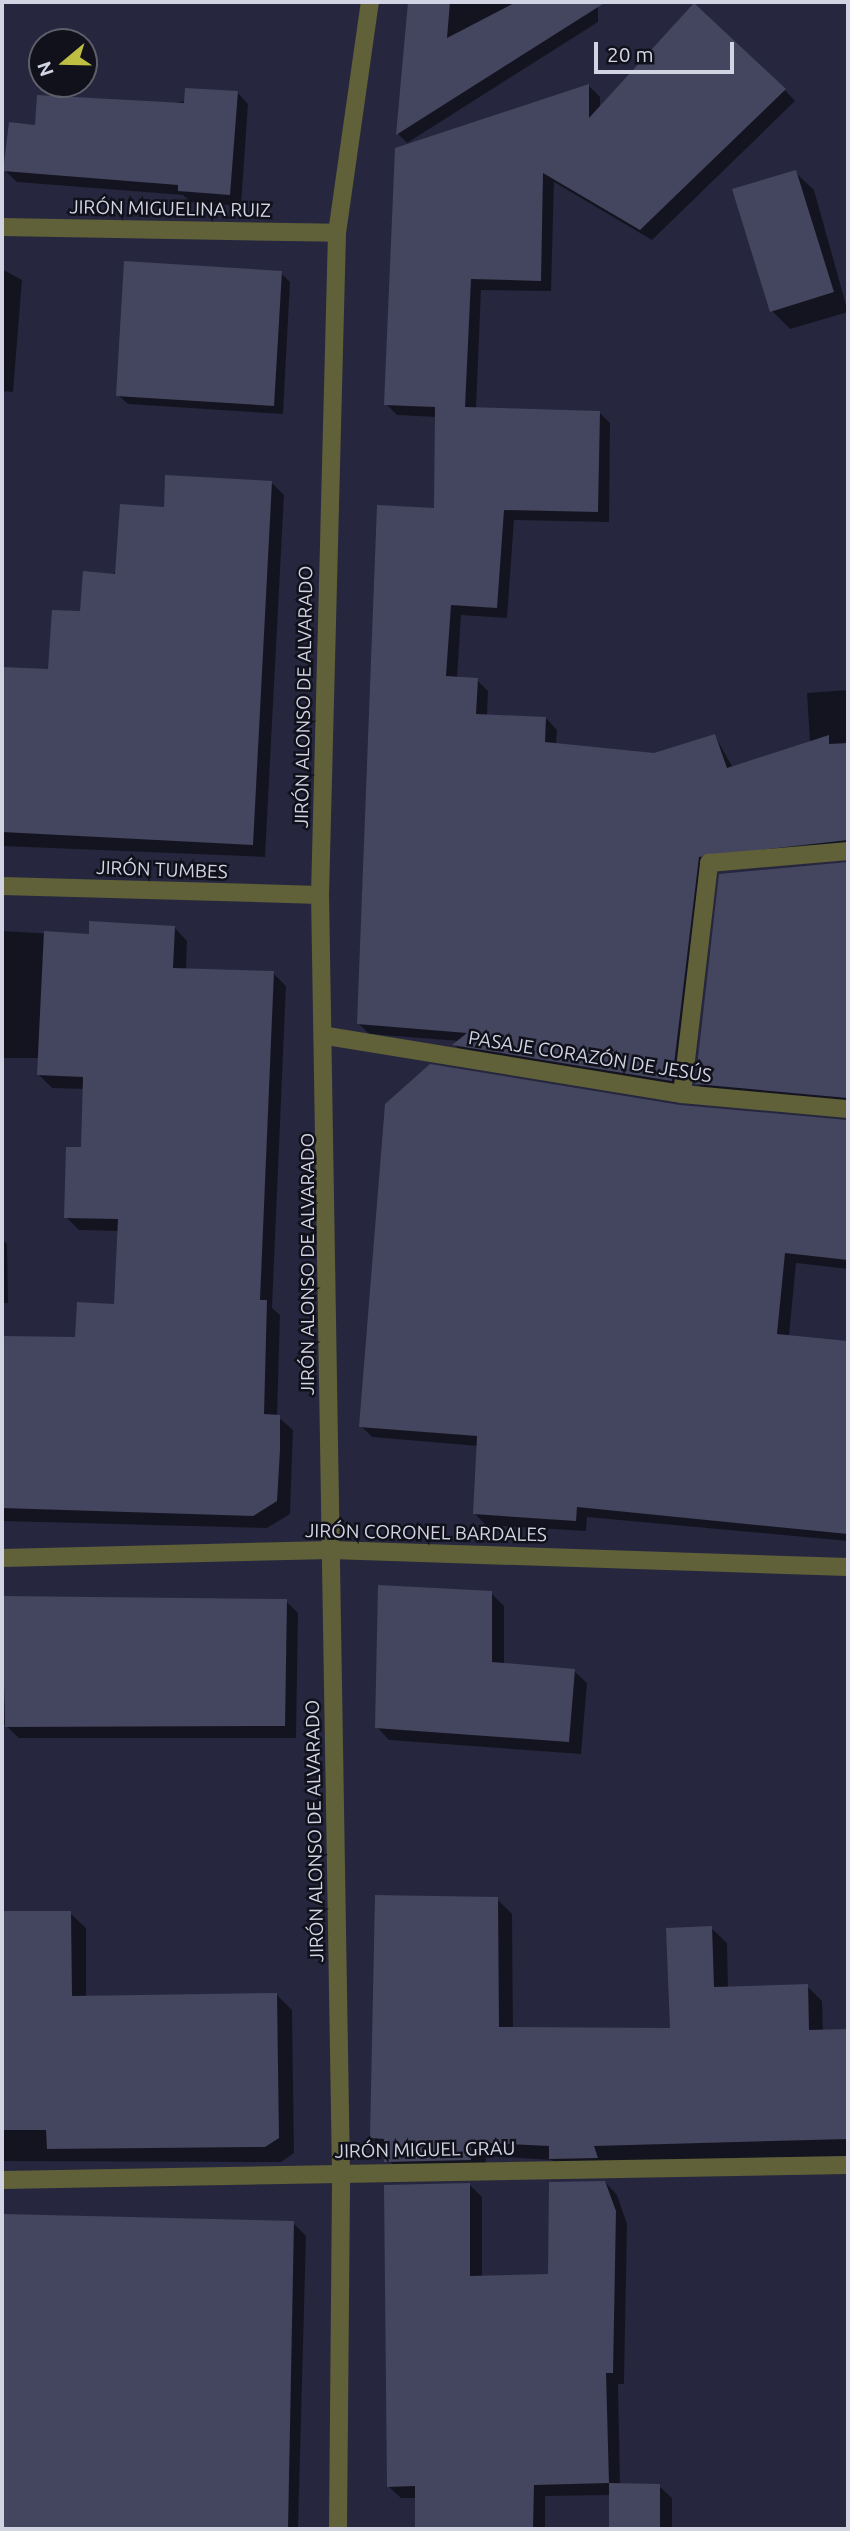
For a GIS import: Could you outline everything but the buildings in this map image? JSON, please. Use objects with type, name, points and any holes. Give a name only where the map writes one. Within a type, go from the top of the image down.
[{"type":"street","name":"JIRÓN ALONSO DE ALVARADO","points":[[338,2529],[341,2173],[331,1550],[327,1036],[320,895],[337,233],[370,2]]},
{"type":"street","name":"JIRÓN MIGUELINA RUIZ","points":[[2,227],[337,233]]},
{"type":"street","points":[[682,1094],[709,863],[848,851]]},
{"type":"street","name":"JIRÓN TUMBES","points":[[2,886],[320,895]]},
{"type":"street","name":"PASAJE CORAZÓN DE JESÚS","points":[[327,1036],[682,1094],[848,1110]]},
{"type":"street","name":"JIRÓN CORONEL BARDALES","points":[[2,1558],[331,1550],[848,1567]]},
{"type":"street","name":"JIRÓN MIGUEL GRAU","points":[[2,2180],[848,2165]]}]
